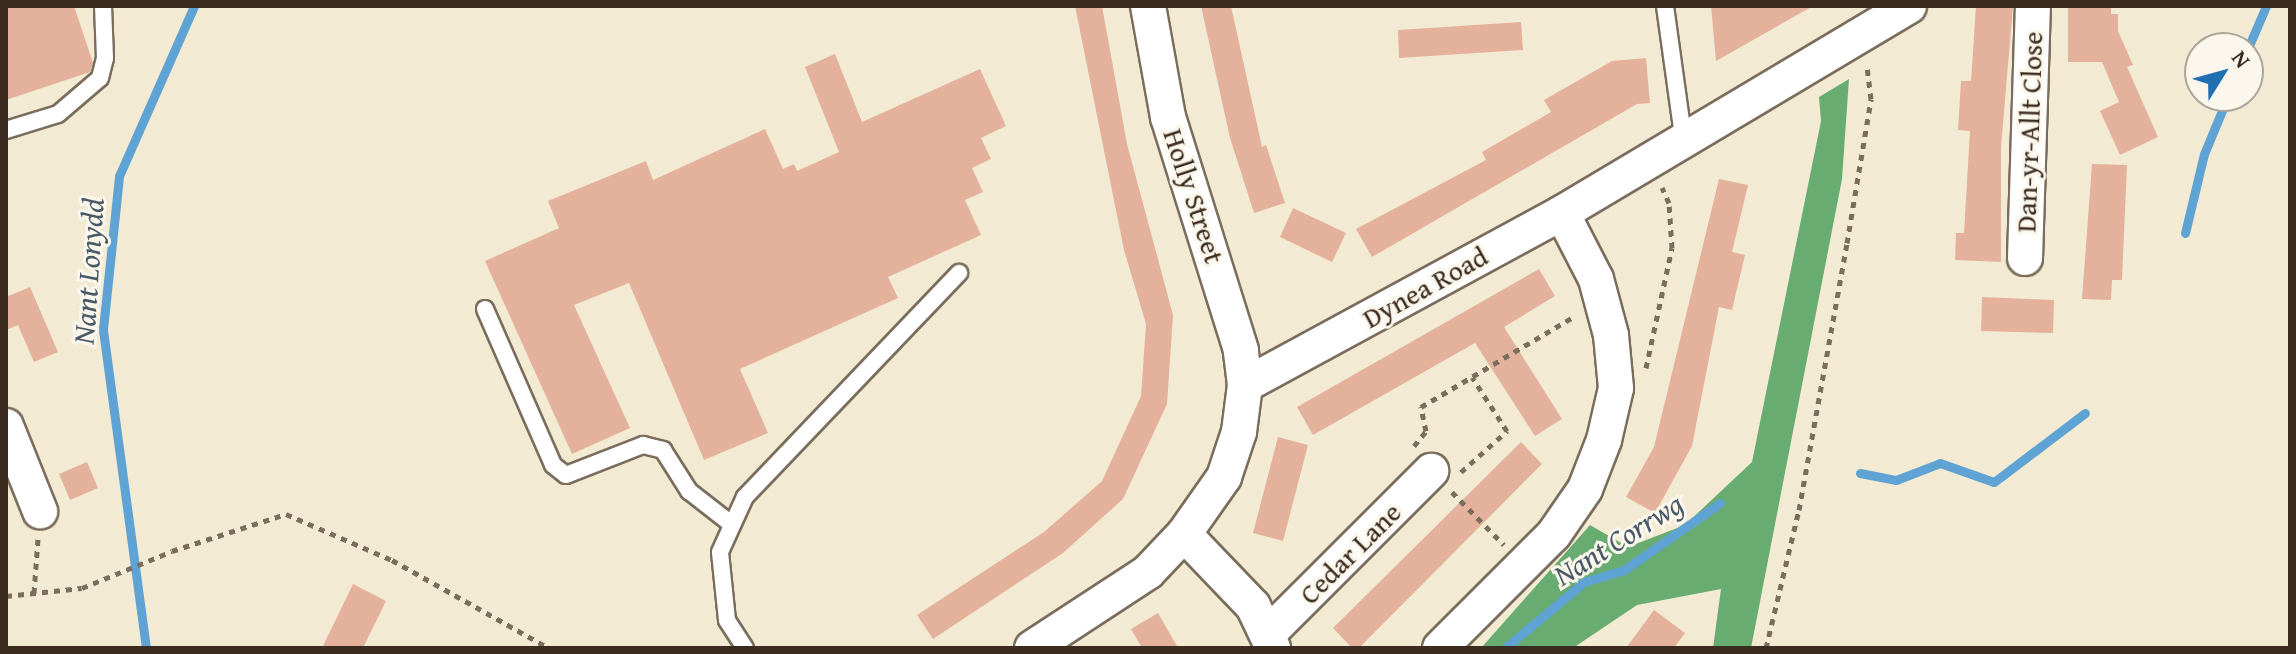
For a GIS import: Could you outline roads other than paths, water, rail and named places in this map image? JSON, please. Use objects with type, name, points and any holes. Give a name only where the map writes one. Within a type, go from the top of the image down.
[{"type":"street","name":"Holly Street","points":[[1148,6],[1168,117],[1226,296],[1245,385]]},
{"type":"street","name":"Dynea Road","points":[[1245,385],[1562,213],[1649,161],[1683,136],[1909,6]]},
{"type":"street","name":"Dan-yr-Allt Close","points":[[2025,258],[2033,6]]},
{"type":"street","points":[[1440,648],[1526,567],[1585,489],[1604,440],[1616,388],[1611,335],[1596,279],[1562,213]]},
{"type":"street","points":[[1032,648],[1148,572],[1184,534],[1224,477],[1245,385]]},
{"type":"street","points":[[6,426],[40,511]]},
{"type":"street","name":"Cedar Lane","points":[[1271,641],[1444,478]]},
{"type":"street","points":[[1184,534],[1253,606],[1271,641]]},
{"type":"lane","points":[[6,130],[58,114],[100,78],[105,58],[103,6]]},
{"type":"lane","points":[[1665,6],[1683,136]]},
{"type":"lane","points":[[745,648],[727,620],[722,588],[720,552],[730,523],[750,491],[959,273]]},
{"type":"lane","points":[[485,309],[553,465],[566,475],[643,445],[663,450],[689,491],[730,523]]},
{"type":"waterway","name":"Nant Lonydd","points":[[146,648],[103,329],[119,176],[194,6]]},
{"type":"waterway","name":"Nant Corrwg","points":[[2255,32],[2266,6]]},
{"type":"waterway","name":"Nant Corrwg","points":[[2185,233],[2204,154],[2221,112]]},
{"type":"waterway","name":"Nant Corrwg","points":[[1860,473],[1896,480],[1940,463],[1994,482],[2085,413]]},
{"type":"waterway","name":"Nant Corrwg","points":[[1505,648],[1584,582],[1624,570],[1720,503]]}]
